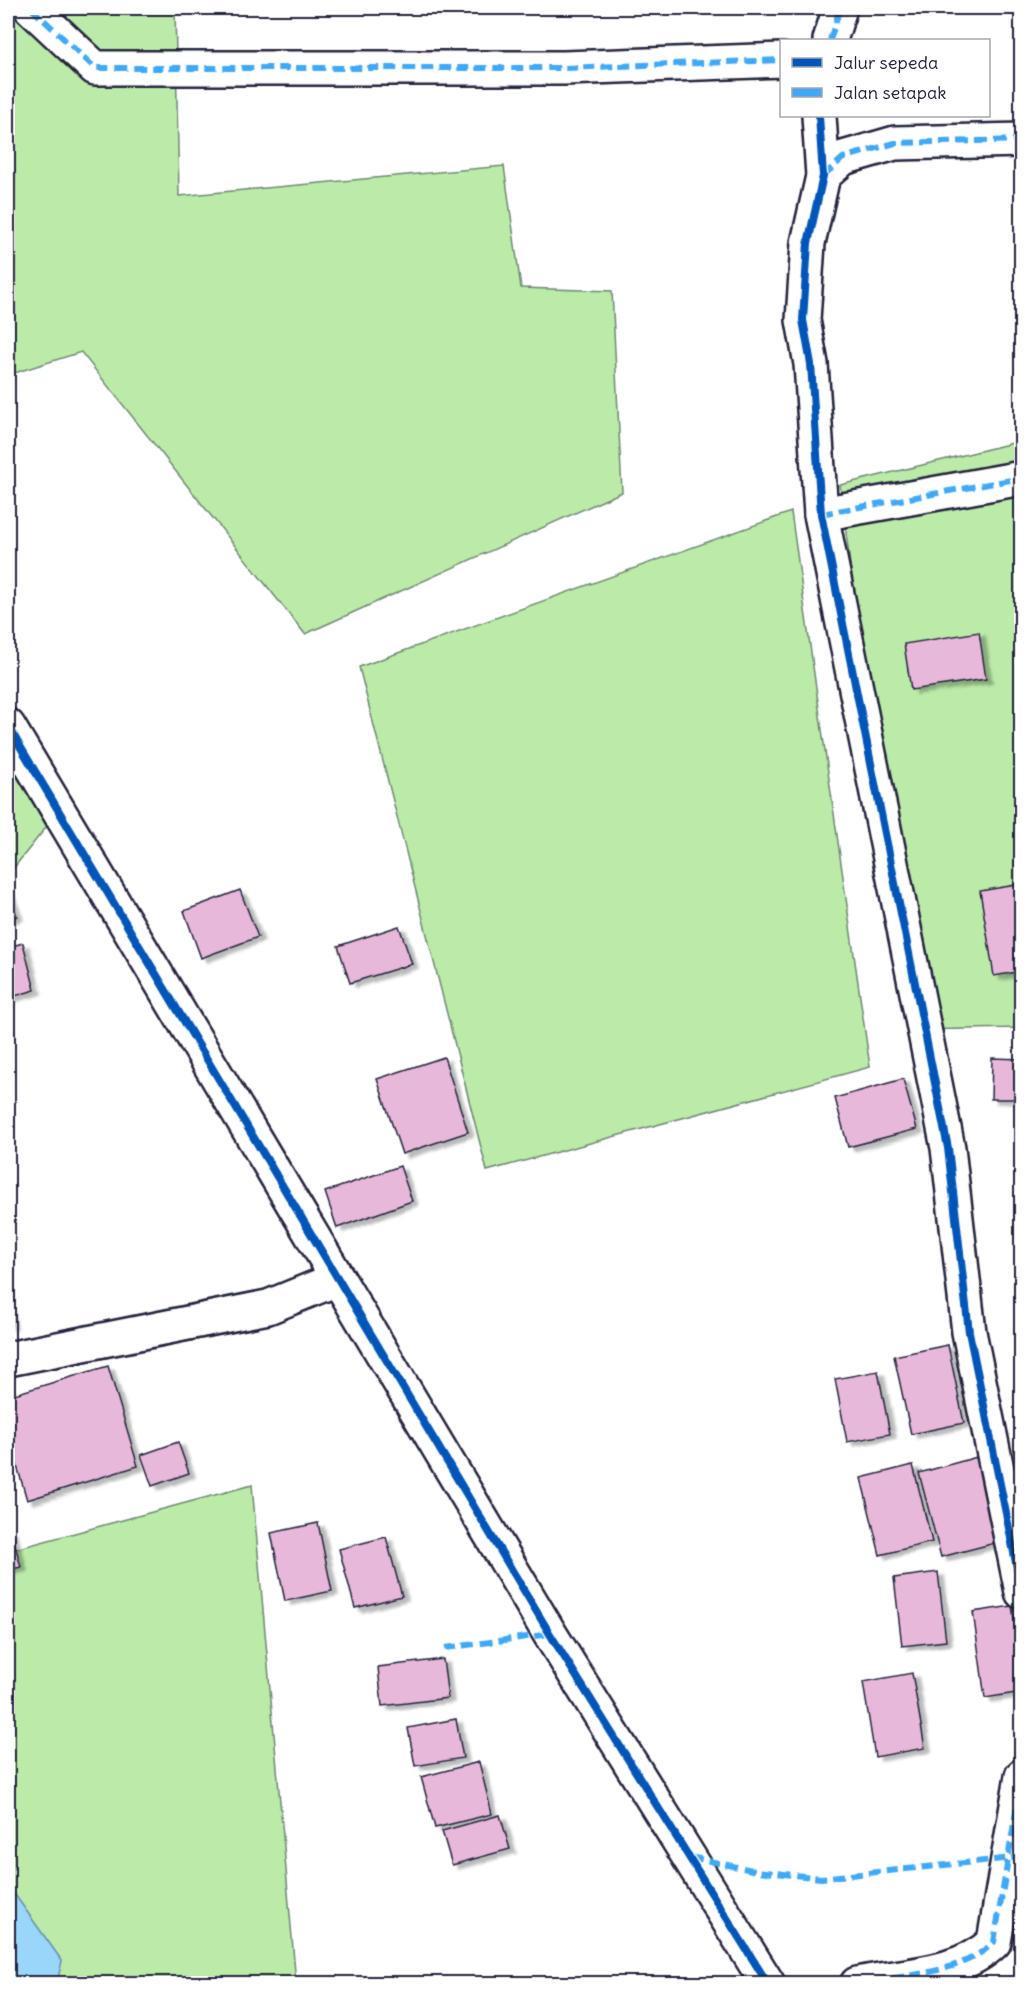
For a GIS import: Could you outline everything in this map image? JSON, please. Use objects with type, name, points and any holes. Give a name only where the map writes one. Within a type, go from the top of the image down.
[{"type":"street","points":[[31,8],[95,68],[564,68],[780,60]]},
{"type":"street","points":[[830,39],[840,8]]},
{"type":"street","points":[[819,117],[823,176],[808,243],[803,320],[811,364],[821,514],[948,1148],[969,1332],[1022,1592]]},
{"type":"street","points":[[823,176],[843,158],[895,143],[1022,140]]},
{"type":"street","points":[[821,514],[1022,478]]},
{"type":"street","points":[[8,726],[550,1634],[768,1983]]},
{"type":"street","points":[[8,1359],[268,1307],[337,1279]]},
{"type":"street","points":[[857,1983],[946,1967],[981,1955],[994,1942],[1014,1858],[1022,1776]]},
{"type":"green space","points":[[8,8],[175,8],[179,196],[504,166],[521,288],[612,291],[622,492],[305,634],[81,352],[8,375]]},
{"type":"green space","points":[[1021,441],[1021,1028],[909,1030],[840,485]]},
{"type":"green space","points":[[791,512],[870,1067],[487,1171],[359,667]]},
{"type":"green space","points":[[8,738],[63,806],[8,875]]},
{"type":"green space","points":[[252,1485],[296,1983],[8,1984],[8,1551]]},
{"type":"water","points":[[8,1885],[62,1961],[57,1983],[8,1983]]},
{"type":"building","points":[[979,632],[986,679],[911,690],[904,644]]},
{"type":"building","points":[[1022,884],[1022,971],[994,976],[980,891]]},
{"type":"building","points":[[240,890],[258,937],[201,958],[184,911]]},
{"type":"building","points":[[8,892],[17,916],[8,919]]},
{"type":"building","points":[[399,926],[412,964],[350,983],[338,946]]},
{"type":"building","points":[[23,943],[35,990],[8,998],[8,947]]},
{"type":"building","points":[[444,1057],[468,1132],[402,1154],[377,1079]]},
{"type":"building","points":[[992,1058],[1022,1059],[1022,1099],[991,1099]]},
{"type":"building","points":[[903,1079],[917,1129],[848,1147],[835,1098]]},
{"type":"building","points":[[400,1166],[412,1201],[337,1228],[325,1192]]},
{"type":"building","points":[[8,1307],[11,1325],[8,1326]]},
{"type":"building","points":[[948,1345],[964,1423],[911,1434],[894,1356]]},
{"type":"building","points":[[108,1366],[138,1466],[27,1500],[8,1435],[8,1396]]},
{"type":"building","points":[[878,1371],[890,1434],[847,1442],[835,1379]]},
{"type":"building","points":[[178,1442],[189,1473],[152,1486],[141,1455]]},
{"type":"building","points":[[977,1457],[999,1542],[941,1557],[919,1473]]},
{"type":"building","points":[[913,1465],[932,1542],[880,1555],[861,1478]]},
{"type":"building","points":[[318,1523],[332,1591],[285,1601],[271,1533]]},
{"type":"building","points":[[8,1530],[11,1530],[21,1567],[8,1570]]},
{"type":"building","points":[[386,1537],[402,1596],[355,1608],[339,1549]]},
{"type":"building","points":[[938,1572],[946,1641],[902,1646],[894,1578]]},
{"type":"building","points":[[1012,1606],[1022,1671],[1022,1692],[985,1698],[973,1612]]},
{"type":"building","points":[[443,1659],[448,1698],[382,1706],[378,1667]]},
{"type":"building","points":[[912,1673],[925,1748],[875,1757],[863,1682]]},
{"type":"building","points":[[456,1719],[463,1758],[415,1766],[408,1728]]},
{"type":"building","points":[[479,1762],[492,1814],[435,1828],[421,1777]]},
{"type":"building","points":[[500,1815],[510,1849],[452,1865],[442,1831]]},
{"type":"marked path","points":[[31,8],[95,68],[564,68],[780,60]]},
{"type":"marked path","points":[[830,39],[840,8]]},
{"type":"marked path","points":[[823,176],[843,158],[895,143],[1022,140]]},
{"type":"marked path","points":[[821,514],[1022,478]]},
{"type":"marked path","points":[[445,1648],[550,1634]]},
{"type":"marked path","points":[[857,1984],[948,1967],[980,1953],[994,1942],[1022,1776]]},
{"type":"marked path","points":[[690,1857],[757,1871],[821,1878],[1022,1857]]},
{"type":"cycle path","points":[[819,117],[823,176],[808,243],[803,320],[811,364],[821,514],[948,1148],[969,1332],[1022,1592]]},
{"type":"cycle path","points":[[8,726],[550,1634],[768,1984]]}]
